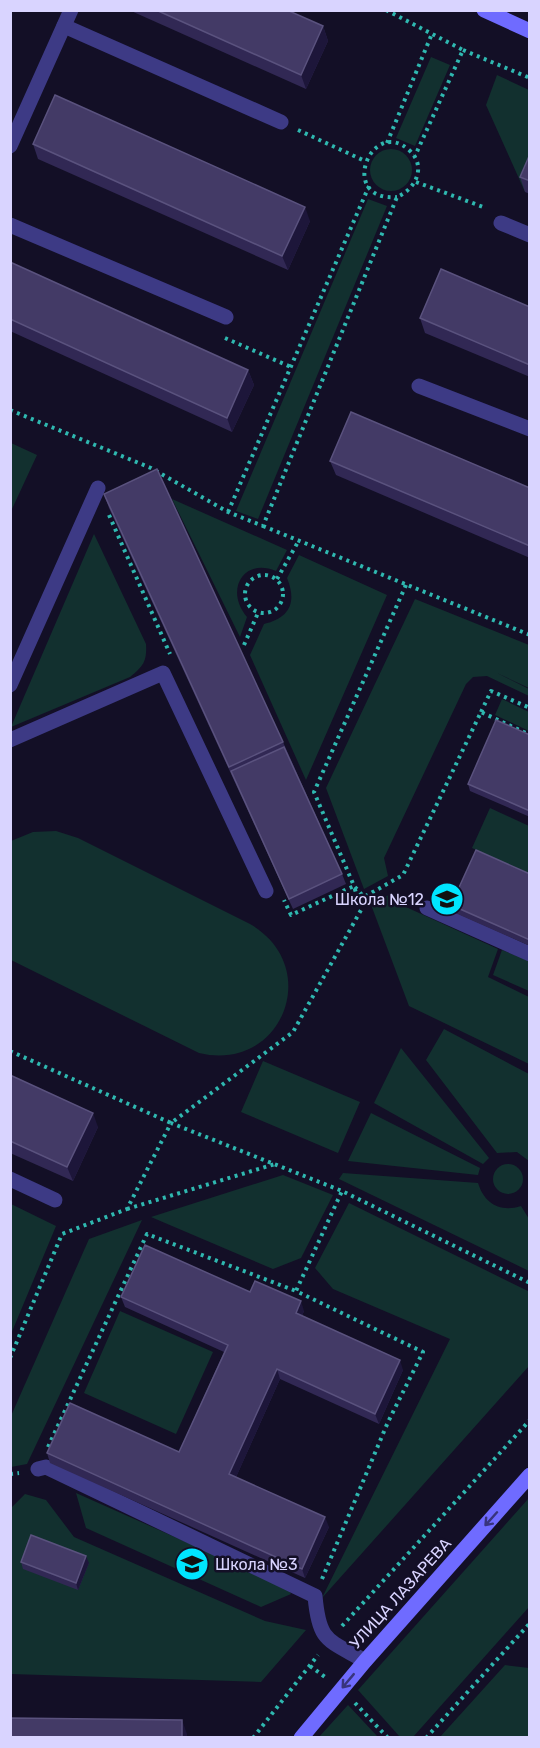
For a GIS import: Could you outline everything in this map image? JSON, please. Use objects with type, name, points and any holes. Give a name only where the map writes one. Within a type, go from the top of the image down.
[{"type":"main road","points":[[483,10],[530,31]]},
{"type":"main road","name":"УЛИЦА ЛАЗАРЕВА","points":[[301,1737],[365,1660],[530,1475]]},
{"type":"street","points":[[10,146],[71,10]]},
{"type":"street","points":[[64,26],[281,122]]},
{"type":"street","points":[[501,223],[530,235]]},
{"type":"street","points":[[10,225],[226,317]]},
{"type":"street","points":[[419,386],[530,429]]},
{"type":"street","points":[[10,685],[98,488]]},
{"type":"street","points":[[10,740],[163,673],[266,891]]},
{"type":"street","points":[[427,908],[530,954]]},
{"type":"street","points":[[10,1179],[56,1200]]},
{"type":"street","points":[[38,1469],[46,1467],[315,1596],[317,1625],[329,1640],[365,1660]]},
{"type":"path","points":[[386,10],[431,36],[530,78]]},
{"type":"path","points":[[387,143],[431,36]]},
{"type":"path","points":[[415,156],[463,50]]},
{"type":"path","points":[[281,122],[365,161]]},
{"type":"path","points":[[387,143],[406,147],[415,156],[418,169],[416,182],[411,189],[397,197],[381,196],[369,186],[364,172],[365,161],[373,150],[387,143]]},
{"type":"path","points":[[416,182],[504,215],[501,223]]},
{"type":"path","points":[[228,512],[369,186]]},
{"type":"path","points":[[263,526],[397,197]]},
{"type":"path","points":[[10,410],[151,468],[228,512],[530,635]]},
{"type":"path","points":[[98,488],[173,662]]},
{"type":"path","points":[[277,579],[298,542]]},
{"type":"path","points":[[266,575],[277,579],[283,589],[284,598],[279,607],[267,614],[258,613],[246,600],[246,586],[257,577],[266,575]]},
{"type":"path","points":[[406,585],[314,792],[354,886],[364,897],[403,875],[491,691],[530,708]]},
{"type":"path","points":[[244,645],[258,613]]},
{"type":"path","points":[[481,712],[530,735]]},
{"type":"path","points":[[10,1051],[171,1123],[342,1191],[530,1283]]},
{"type":"path","points":[[127,1209],[171,1123]]},
{"type":"path","points":[[10,1358],[62,1234],[127,1209],[274,1164]]},
{"type":"path","points":[[296,1291],[342,1191]]},
{"type":"path","points":[[10,1474],[38,1469],[147,1234],[296,1291],[423,1352],[388,1422],[315,1596]]},
{"type":"path","points":[[253,1737],[329,1640],[530,1420]]},
{"type":"path","points":[[426,1737],[530,1623]]},
{"type":"green space","points":[[431,57],[450,65],[415,146],[396,138]]},
{"type":"green space","points":[[497,75],[529,90],[530,181],[525,192],[486,105]]},
{"type":"green space","points":[[391,149],[406,155],[412,170],[406,185],[391,191],[376,185],[370,170],[376,155]]},
{"type":"green space","points":[[368,199],[387,206],[258,519],[236,511]]},
{"type":"green space","points":[[11,443],[37,455],[12,509],[10,508]]},
{"type":"green space","points":[[172,499],[287,550],[276,571],[255,568],[241,579],[237,596],[240,607],[247,617],[240,637]]},
{"type":"green space","points":[[94,534],[146,644],[143,663],[130,677],[11,727]]},
{"type":"green space","points":[[299,555],[387,595],[306,780],[250,655],[264,624],[280,618],[289,608],[291,594],[287,578]]},
{"type":"green space","points":[[415,599],[529,645],[529,688],[497,673],[529,689],[529,696],[487,676],[473,677],[466,684],[384,858],[388,876],[364,889],[326,788]]},
{"type":"green space","points":[[502,699],[529,712],[529,731],[495,715]]},
{"type":"green space","points":[[490,808],[529,826],[529,874],[472,848]]},
{"type":"green space","points":[[56,831],[78,838],[250,924],[272,943],[285,965],[288,989],[283,1012],[271,1032],[252,1047],[228,1055],[199,1053],[11,960],[11,841],[33,832]]},
{"type":"green space","points":[[392,894],[395,902],[498,949],[488,977],[529,997],[529,1064],[409,1006],[370,902]]},
{"type":"green space","points":[[502,950],[529,961],[529,991],[493,975]]},
{"type":"green space","points":[[444,1029],[529,1074],[529,1161],[517,1152],[497,1153],[426,1060]]},
{"type":"green space","points":[[401,1048],[489,1158],[483,1164],[374,1103]]},
{"type":"green space","points":[[263,1061],[360,1102],[338,1153],[241,1112]]},
{"type":"green space","points":[[371,1113],[480,1168],[478,1175],[348,1161]]},
{"type":"green space","points":[[508,1164],[519,1168],[523,1179],[519,1190],[508,1194],[497,1190],[493,1179],[497,1168]]},
{"type":"green space","points":[[343,1173],[478,1183],[484,1196],[494,1205],[506,1208],[521,1206],[529,1219],[529,1271],[339,1179]]},
{"type":"green space","points":[[283,1175],[333,1195],[301,1258],[273,1269],[151,1217]]},
{"type":"green space","points":[[349,1203],[530,1292],[529,1366],[322,1598],[450,1339],[333,1289],[315,1268]]},
{"type":"green space","points":[[11,1204],[56,1226],[11,1334]]},
{"type":"green space","points":[[142,1220],[27,1464],[11,1467],[11,1416],[89,1239]]},
{"type":"green space","points":[[120,1311],[213,1352],[176,1434],[84,1393]]},
{"type":"green space","points":[[76,1493],[287,1587],[291,1594],[261,1607],[86,1528]]},
{"type":"green space","points":[[25,1494],[46,1500],[74,1537],[265,1621],[306,1630],[261,1682],[11,1674],[11,1508]]},
{"type":"green space","points":[[529,1498],[529,1607],[413,1737],[400,1737],[358,1690]]},
{"type":"green space","points":[[505,1665],[529,1668],[528,1737],[440,1737]]},
{"type":"green space","points":[[348,1705],[377,1736],[379,1737],[319,1737]]},
{"type":"building","points":[[156,10],[287,10],[323,26],[301,75]]},
{"type":"building","points":[[55,95],[305,207],[282,256],[33,144]]},
{"type":"building","points":[[530,154],[530,181],[520,177]]},
{"type":"building","points":[[10,262],[248,370],[227,418],[10,319]]},
{"type":"building","points":[[441,269],[530,307],[530,365],[420,318]]},
{"type":"building","points":[[351,412],[530,488],[530,546],[330,461]]},
{"type":"building","points":[[157,469],[283,742],[229,767],[104,494]]},
{"type":"building","points":[[496,720],[530,735],[530,811],[468,784]]},
{"type":"building","points":[[284,747],[342,874],[289,899],[231,771]]},
{"type":"building","points":[[476,850],[530,874],[530,940],[451,905]]},
{"type":"building","points":[[10,1075],[93,1113],[67,1167],[10,1141]]},
{"type":"building","points":[[145,1245],[250,1292],[255,1281],[301,1301],[296,1313],[400,1360],[375,1414],[277,1369],[229,1474],[325,1517],[302,1569],[47,1453],[70,1403],[179,1452],[228,1345],[121,1297]]},
{"type":"building","points":[[31,1535],[86,1556],[76,1583],[21,1562]]},
{"type":"building","points":[[10,1718],[182,1720],[182,1737],[10,1737]]},
{"type":"place","name":"Школа №12","points":[[447,899]]},
{"type":"place","name":"Школа №3","points":[[192,1564]]}]
